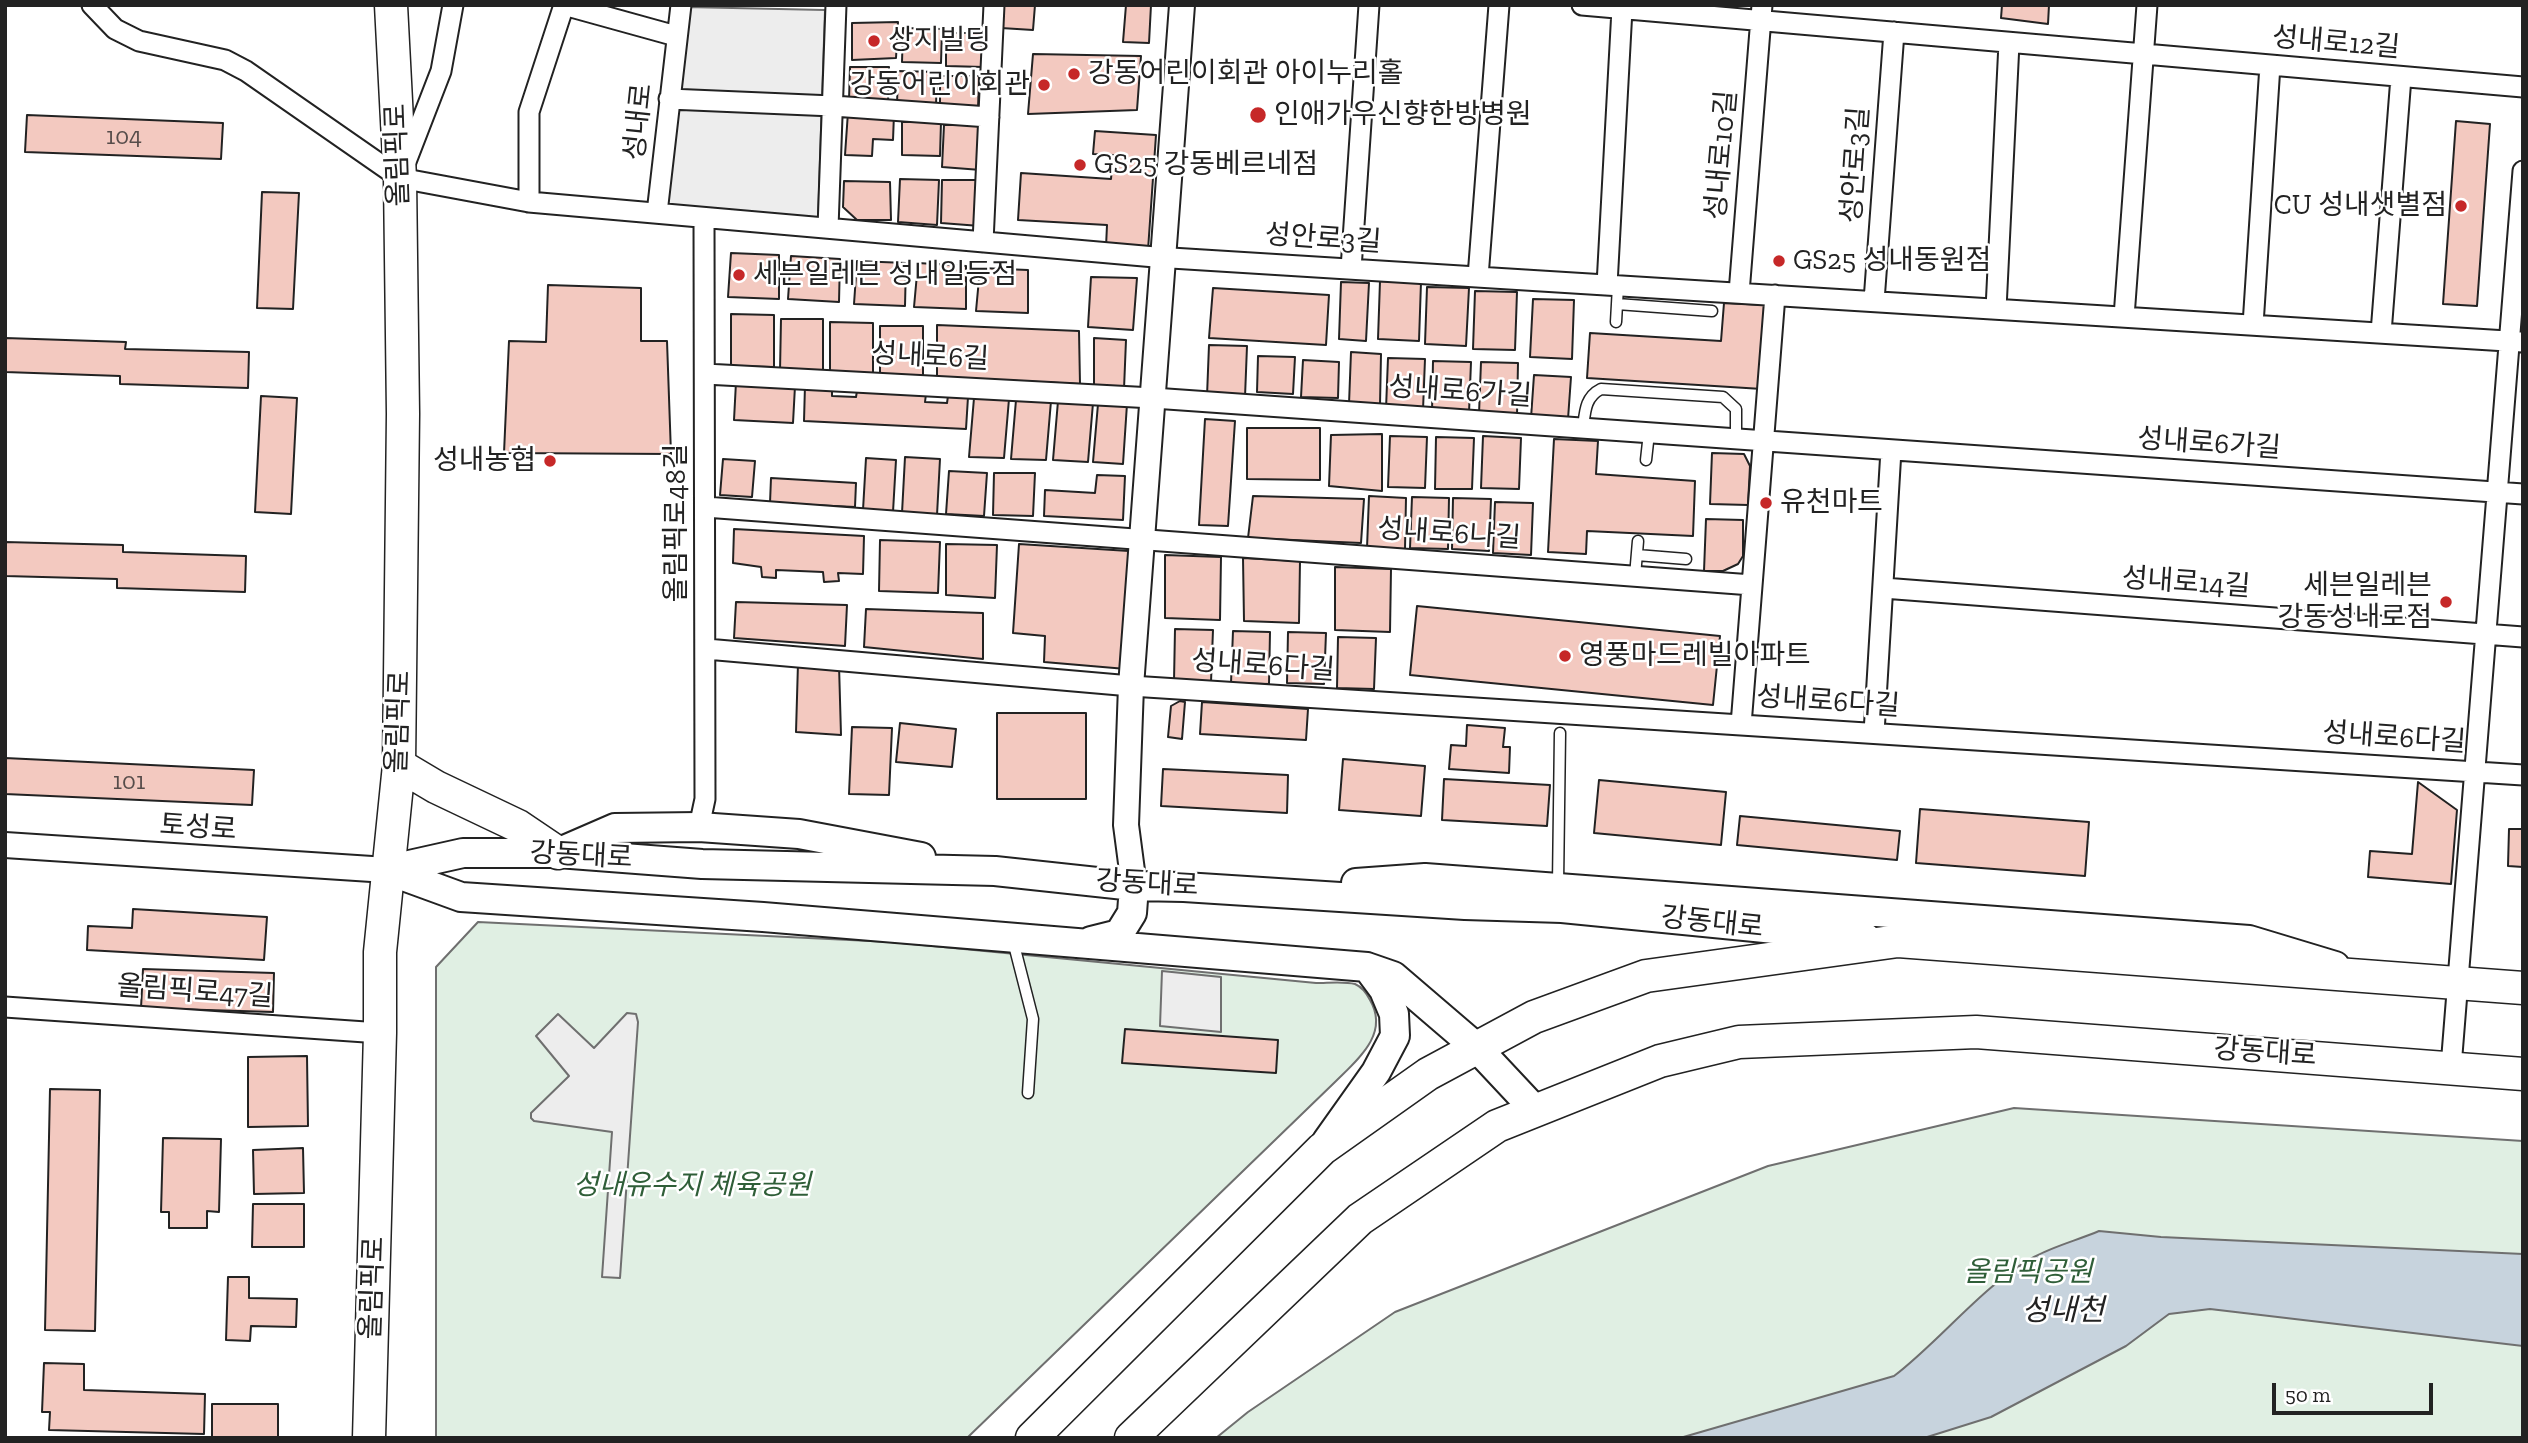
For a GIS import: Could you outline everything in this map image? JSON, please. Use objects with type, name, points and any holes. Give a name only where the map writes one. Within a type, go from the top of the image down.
[{"type":"main road","name":"올림픽로","points":[[369,1438],[380,952],[399,765],[404,414],[400,178],[391,5]]},
{"type":"main road","points":[[399,765],[436,787],[518,826],[558,853],[615,828],[699,827],[799,834],[995,872]]},
{"type":"main road","name":"강동대로","points":[[387,870],[463,853],[558,853],[702,864],[995,872],[1134,886],[1563,908],[1898,941],[2374,979],[2523,988]]},
{"type":"main road","name":"강동대로","points":[[387,870],[461,897],[763,917],[1367,967],[1393,976],[1477,1048]]},
{"type":"main road","points":[[1252,890],[1425,878],[2249,940],[2374,979]]},
{"type":"main road","points":[[1085,943],[1119,934],[1132,913],[1134,886]]},
{"type":"main road","name":"강동대로","points":[[1032,1438],[1322,1149],[1428,1074],[1534,1017],[1646,976],[1898,941]]},
{"type":"main road","points":[[1322,1149],[1376,1072],[1395,1036],[1394,1014],[1384,990],[1367,967]]},
{"type":"main road","name":"강동대로","points":[[1131,1438],[1360,1219],[1497,1126],[1660,1061],[1705,1049],[1739,1042],[1976,1032],[2523,1074]]},
{"type":"main road","points":[[1477,1048],[1536,1111]]},
{"type":"street","points":[[92,5],[115,29],[139,41],[225,60],[246,71],[400,178],[529,202],[1164,257]]},
{"type":"street","points":[[400,178],[441,71],[453,5]]},
{"type":"street","points":[[529,202],[529,112],[564,5],[676,36]]},
{"type":"street","name":"성내로","points":[[657,213],[681,5]]},
{"type":"street","points":[[828,228],[836,5]]},
{"type":"street","points":[[983,242],[994,5]]},
{"type":"street","points":[[1134,886],[1126,825],[1131,686],[1182,5]]},
{"type":"street","points":[[1351,269],[1369,5]]},
{"type":"street","points":[[1478,277],[1499,5]]},
{"type":"street","points":[[1582,5],[1622,9],[1761,13],[1894,33],[2144,54]]},
{"type":"street","points":[[2124,317],[2147,5]]},
{"type":"street","points":[[1614,292],[1622,9]]},
{"type":"street","name":"성내로10길","points":[[1739,293],[1761,13]]},
{"type":"street","name":"성안로3길","points":[[1874,302],[1894,33]]},
{"type":"street","points":[[1996,309],[2009,43]]},
{"type":"street","name":"성내로12길","points":[[2144,54],[2523,87]]},
{"type":"street","points":[[2253,325],[2270,65]]},
{"type":"street","points":[[2381,333],[2402,77]]},
{"type":"street","points":[[670,99],[833,106],[989,117]]},
{"type":"street","points":[[2451,1067],[2497,492],[2516,341],[2523,171]]},
{"type":"street","name":"올림픽로48길","points":[[699,827],[705,799],[704,218]]},
{"type":"street","name":"성안로3길","points":[[1164,257],[1478,277],[1614,292],[1739,293],[2516,341]]},
{"type":"street","points":[[1741,725],[1775,295]]},
{"type":"street","name":"성내로6길","points":[[705,374],[1153,398]]},
{"type":"street","name":"성내로6가길","points":[[1153,398],[2523,494]]},
{"type":"street","points":[[1874,733],[1891,450]]},
{"type":"street","points":[[705,507],[1142,538]]},
{"type":"street","name":"성내로6나길","points":[[1142,538],[1752,585]]},
{"type":"street","name":"성내로14길","points":[[1883,587],[2523,637]]},
{"type":"street","points":[[706,649],[1131,686]]},
{"type":"street","name":"성내로6다길","points":[[1131,686],[2523,775]]},
{"type":"street","name":"토성로","points":[[5,845],[387,870]]},
{"type":"street","name":"올림픽로47길","points":[[5,1007],[380,1033]]},
{"type":"lane","points":[[1616,322],[1614,292],[1712,311]]},
{"type":"lane","points":[[1583,428],[1587,401],[1593,393],[1601,389],[1723,397],[1736,409],[1736,439]]},
{"type":"lane","points":[[1646,460],[1649,433]]},
{"type":"lane","points":[[1635,576],[1638,541]]},
{"type":"lane","points":[[1637,555],[1686,559]]},
{"type":"lane","points":[[1558,888],[1560,733]]},
{"type":"lane","points":[[1012,937],[1033,1019],[1028,1093]]},
{"type":"green space","name":"성내유수지 체육공원","points":[[478,922],[891,942],[1316,983],[1351,983],[1360,987],[1367,995],[1375,1012],[1376,1024],[1368,1046],[1353,1065],[967,1438],[436,1438],[436,967]]},
{"type":"green space","name":"올림픽공원","points":[[2014,1108],[2523,1141],[2523,1438],[1216,1438],[1248,1412],[1395,1312],[1768,1166]]},
{"type":"shaded area","points":[[686,7],[825,10],[818,220],[665,206]]},
{"type":"shaded area","points":[[1162,971],[1221,977],[1221,1032],[1160,1026]]},
{"type":"shaded area","points":[[627,1013],[636,1014],[638,1022],[620,1278],[602,1277],[612,1132],[534,1121],[531,1118],[531,1113],[569,1076],[536,1036],[558,1014],[594,1048]]},
{"type":"water","name":"성내천","points":[[2099,1231],[2161,1237],[2523,1254],[2523,1346],[2210,1309],[2169,1314],[2126,1346],[1991,1417],[1924,1438],[1680,1438],[1894,1376],[1980,1297],[2016,1268],[2042,1253]]},
{"type":"building","points":[[1003,5],[1035,5],[1033,30],[1001,28]]},
{"type":"building","points":[[1126,5],[1151,5],[1149,43],[1123,42]]},
{"type":"building","points":[[2002,5],[2049,5],[2048,24],[2001,18]]},
{"type":"building","name":"상지빌딩","points":[[898,22],[896,58],[852,60],[852,23]]},
{"type":"building","points":[[903,28],[942,29],[941,63],[902,62]]},
{"type":"building","points":[[946,33],[985,33],[984,67],[946,66]]},
{"type":"building","points":[[1033,54],[1141,56],[1137,110],[1028,114]]},
{"type":"building","points":[[850,67],[889,67],[888,101],[849,100]]},
{"type":"building","points":[[898,71],[937,72],[936,105],[897,105]]},
{"type":"building","points":[[940,76],[979,76],[978,110],[940,109]]},
{"type":"building","points":[[848,112],[894,114],[893,140],[873,139],[872,156],[845,155]]},
{"type":"building","points":[[27,115],[223,123],[221,159],[25,152]]},
{"type":"building","points":[[2456,121],[2490,124],[2477,306],[2443,304]]},
{"type":"building","points":[[902,122],[941,122],[940,156],[902,155]]},
{"type":"building","points":[[944,125],[983,125],[981,170],[942,167]]},
{"type":"building","points":[[1095,131],[1156,135],[1148,250],[1106,247],[1107,225],[1018,220],[1021,173],[1111,179],[1113,155],[1093,154]]},
{"type":"building","points":[[900,179],[939,180],[937,225],[898,222]]},
{"type":"building","points":[[942,180],[982,180],[980,226],[941,223]]},
{"type":"building","points":[[844,181],[890,182],[891,220],[857,220],[843,207]]},
{"type":"building","points":[[262,192],[299,193],[293,309],[257,308]]},
{"type":"building","points":[[731,253],[779,255],[779,299],[728,297]]},
{"type":"building","points":[[791,256],[840,259],[839,302],[788,299]]},
{"type":"building","points":[[857,261],[906,263],[905,306],[854,304]]},
{"type":"building","points":[[918,263],[966,266],[966,309],[914,307]]},
{"type":"building","points":[[980,268],[1028,270],[1028,313],[976,311]]},
{"type":"building","points":[[1091,277],[1137,278],[1133,330],[1088,327]]},
{"type":"building","points":[[1380,281],[1421,282],[1419,341],[1378,339]]},
{"type":"building","points":[[1341,282],[1369,283],[1366,341],[1339,339]]},
{"type":"building","points":[[548,285],[641,288],[641,341],[667,341],[671,454],[504,453],[509,341],[546,342]]},
{"type":"building","points":[[1427,287],[1469,288],[1466,346],[1425,344]]},
{"type":"building","points":[[1213,288],[1329,295],[1326,345],[1209,338]]},
{"type":"building","points":[[1475,291],[1517,292],[1515,350],[1473,349]]},
{"type":"building","points":[[1533,299],[1574,300],[1572,359],[1530,357]]},
{"type":"building","points":[[1724,303],[1767,305],[1762,389],[1587,378],[1590,333],[1721,341]]},
{"type":"building","points":[[731,314],[774,315],[774,367],[731,366]]},
{"type":"building","points":[[781,319],[823,319],[823,371],[780,371]]},
{"type":"building","points":[[830,322],[873,323],[873,374],[830,374]]},
{"type":"building","points":[[937,325],[1079,331],[1080,384],[937,377]]},
{"type":"building","points":[[880,326],[923,326],[923,378],[880,378]]},
{"type":"building","points":[[5,338],[126,342],[125,349],[249,352],[248,388],[120,384],[120,376],[5,372]]},
{"type":"building","points":[[1094,338],[1126,340],[1124,389],[1094,388]]},
{"type":"building","points":[[1209,345],[1247,346],[1245,397],[1207,396]]},
{"type":"building","points":[[1351,352],[1381,354],[1380,405],[1349,404]]},
{"type":"building","points":[[1258,356],[1295,357],[1293,394],[1257,392]]},
{"type":"building","points":[[1388,358],[1425,359],[1423,410],[1386,409]]},
{"type":"building","points":[[1303,360],[1339,362],[1338,398],[1301,397]]},
{"type":"building","points":[[1433,361],[1471,362],[1469,413],[1432,412]]},
{"type":"building","points":[[1481,362],[1518,363],[1517,415],[1479,414]]},
{"type":"building","points":[[1534,375],[1571,377],[1568,419],[1531,418]]},
{"type":"building","points":[[736,382],[795,386],[793,423],[734,420]]},
{"type":"building","points":[[805,385],[832,386],[832,396],[856,397],[857,391],[926,394],[925,402],[947,403],[948,396],[968,397],[966,429],[804,421]]},
{"type":"building","points":[[261,396],[297,398],[291,514],[255,512]]},
{"type":"building","points":[[974,398],[1009,399],[1004,458],[969,457]]},
{"type":"building","points":[[1016,400],[1051,401],[1046,460],[1011,459]]},
{"type":"building","points":[[1058,401],[1093,403],[1088,462],[1053,460]]},
{"type":"building","points":[[1098,404],[1127,404],[1123,464],[1093,462]]},
{"type":"building","points":[[1205,419],[1235,421],[1228,526],[1199,525]]},
{"type":"building","points":[[1247,428],[1320,428],[1320,480],[1247,479]]},
{"type":"building","points":[[1382,434],[1382,491],[1329,486],[1331,435]]},
{"type":"building","points":[[1390,436],[1427,437],[1425,488],[1388,487]]},
{"type":"building","points":[[1483,436],[1521,438],[1519,489],[1481,488]]},
{"type":"building","points":[[1436,437],[1474,438],[1472,489],[1435,489]]},
{"type":"building","points":[[1554,439],[1598,441],[1596,474],[1695,481],[1693,536],[1587,531],[1586,554],[1548,552]]},
{"type":"building","points":[[1712,453],[1744,454],[1750,466],[1748,505],[1710,504]]},
{"type":"building","points":[[905,457],[940,459],[937,515],[902,513]]},
{"type":"building","points":[[866,458],[896,460],[893,512],[863,510]]},
{"type":"building","points":[[723,459],[755,461],[752,497],[720,495]]},
{"type":"building","points":[[949,471],[987,473],[984,516],[946,514]]},
{"type":"building","points":[[994,473],[1035,473],[1033,516],[993,515]]},
{"type":"building","points":[[1097,475],[1125,476],[1123,520],[1044,516],[1045,490],[1095,493]]},
{"type":"building","points":[[771,478],[856,483],[855,507],[770,503]]},
{"type":"building","points":[[1253,496],[1364,499],[1361,543],[1248,538]]},
{"type":"building","points":[[1369,496],[1406,498],[1405,549],[1367,548]]},
{"type":"building","points":[[1412,497],[1449,498],[1448,549],[1410,548]]},
{"type":"building","points":[[1453,498],[1491,499],[1489,551],[1452,549]]},
{"type":"building","points":[[1495,502],[1533,503],[1531,555],[1493,553]]},
{"type":"building","points":[[1706,519],[1743,520],[1743,556],[1738,564],[1723,571],[1704,571]]},
{"type":"building","points":[[734,529],[864,536],[863,574],[838,573],[839,581],[824,582],[823,572],[776,570],[776,578],[762,577],[761,567],[733,563]]},
{"type":"building","points":[[880,540],[940,542],[938,593],[879,591]]},
{"type":"building","points":[[5,542],[123,545],[123,552],[246,556],[245,592],[117,588],[117,579],[5,576]]},
{"type":"building","points":[[946,544],[997,545],[995,598],[946,595]]},
{"type":"building","points":[[1019,544],[1129,551],[1126,669],[1044,662],[1045,636],[1013,633]]},
{"type":"building","points":[[1165,555],[1221,557],[1220,620],[1165,618]]},
{"type":"building","points":[[1243,558],[1300,561],[1299,623],[1244,621]]},
{"type":"building","points":[[1335,567],[1391,569],[1390,632],[1335,630]]},
{"type":"building","points":[[736,602],[847,605],[845,646],[734,638]]},
{"type":"building","name":"영풍마드레빌아파트","points":[[1417,606],[1720,636],[1713,705],[1410,675]]},
{"type":"building","points":[[866,609],[983,613],[983,659],[864,647]]},
{"type":"building","points":[[1175,629],[1213,630],[1211,682],[1174,681]]},
{"type":"building","points":[[1233,631],[1270,632],[1269,684],[1231,683]]},
{"type":"building","points":[[1288,632],[1326,633],[1324,684],[1287,683]]},
{"type":"building","points":[[1338,637],[1376,638],[1374,689],[1337,688]]},
{"type":"building","points":[[798,663],[839,665],[841,735],[796,732]]},
{"type":"building","points":[[1180,701],[1185,702],[1182,739],[1168,737],[1171,706]]},
{"type":"building","points":[[1202,702],[1308,709],[1306,740],[1200,734]]},
{"type":"building","points":[[997,713],[1086,713],[1086,799],[997,799]]},
{"type":"building","points":[[900,723],[956,729],[952,767],[896,762]]},
{"type":"building","points":[[1467,725],[1505,728],[1503,747],[1510,747],[1509,773],[1449,769],[1451,745],[1466,746]]},
{"type":"building","points":[[852,727],[892,728],[889,795],[849,794]]},
{"type":"building","points":[[5,758],[254,770],[252,805],[5,794]]},
{"type":"building","points":[[1343,759],[1425,766],[1421,816],[1339,810]]},
{"type":"building","points":[[1163,769],[1288,775],[1287,813],[1161,806]]},
{"type":"building","points":[[1444,779],[1550,785],[1547,826],[1442,820]]},
{"type":"building","points":[[1599,780],[1726,792],[1721,845],[1594,833]]},
{"type":"building","points":[[2418,782],[2457,810],[2451,884],[2368,877],[2370,851],[2412,854]]},
{"type":"building","points":[[1920,809],[2089,822],[2085,876],[1916,863]]},
{"type":"building","points":[[1740,816],[1900,831],[1897,860],[1737,845]]},
{"type":"building","points":[[2509,829],[2523,829],[2523,867],[2508,866]]},
{"type":"building","points":[[133,909],[267,917],[264,960],[87,950],[88,926],[132,928]]},
{"type":"building","points":[[143,969],[274,973],[273,1012],[141,1008]]},
{"type":"building","points":[[1125,1029],[1278,1040],[1276,1073],[1122,1063]]},
{"type":"building","points":[[307,1056],[308,1126],[248,1127],[248,1057]]},
{"type":"building","points":[[50,1089],[100,1090],[95,1331],[45,1330]]},
{"type":"building","points":[[163,1138],[221,1139],[219,1212],[207,1211],[207,1228],[169,1228],[169,1212],[161,1212]]},
{"type":"building","points":[[303,1148],[304,1193],[254,1194],[253,1150]]},
{"type":"building","points":[[253,1204],[304,1204],[304,1247],[252,1247]]},
{"type":"building","points":[[228,1277],[249,1277],[249,1298],[297,1299],[296,1327],[251,1326],[250,1341],[226,1340]]},
{"type":"building","points":[[44,1363],[84,1364],[84,1390],[205,1394],[204,1434],[49,1430],[50,1412],[42,1412]]},
{"type":"building","points":[[212,1404],[278,1404],[278,1438],[212,1438]]},
{"type":"place","name":"상지빌딩","points":[[874,41]]},
{"type":"place","name":"강동어린이회관 아이누리홀","points":[[1074,74]]},
{"type":"place","name":"강동어린이회관","points":[[1044,85]]},
{"type":"place","name":"인애가우신향한방병원","points":[[1258,115]]},
{"type":"place","name":"GS25 강동베르네점","points":[[1080,165]]},
{"type":"place","name":"CU 성내샛별점","points":[[2461,206]]},
{"type":"place","name":"GS25 성내동원점","points":[[1779,261]]},
{"type":"place","name":"세븐일레븐 성내일등점","points":[[739,275]]},
{"type":"place","name":"성내농협","points":[[550,461]]},
{"type":"place","name":"유천마트","points":[[1766,503]]},
{"type":"place","name":"세븐일레븐 강동성내로점","points":[[2446,602]]},
{"type":"place","name":"영풍마드레빌아파트","points":[[1565,656]]}]
